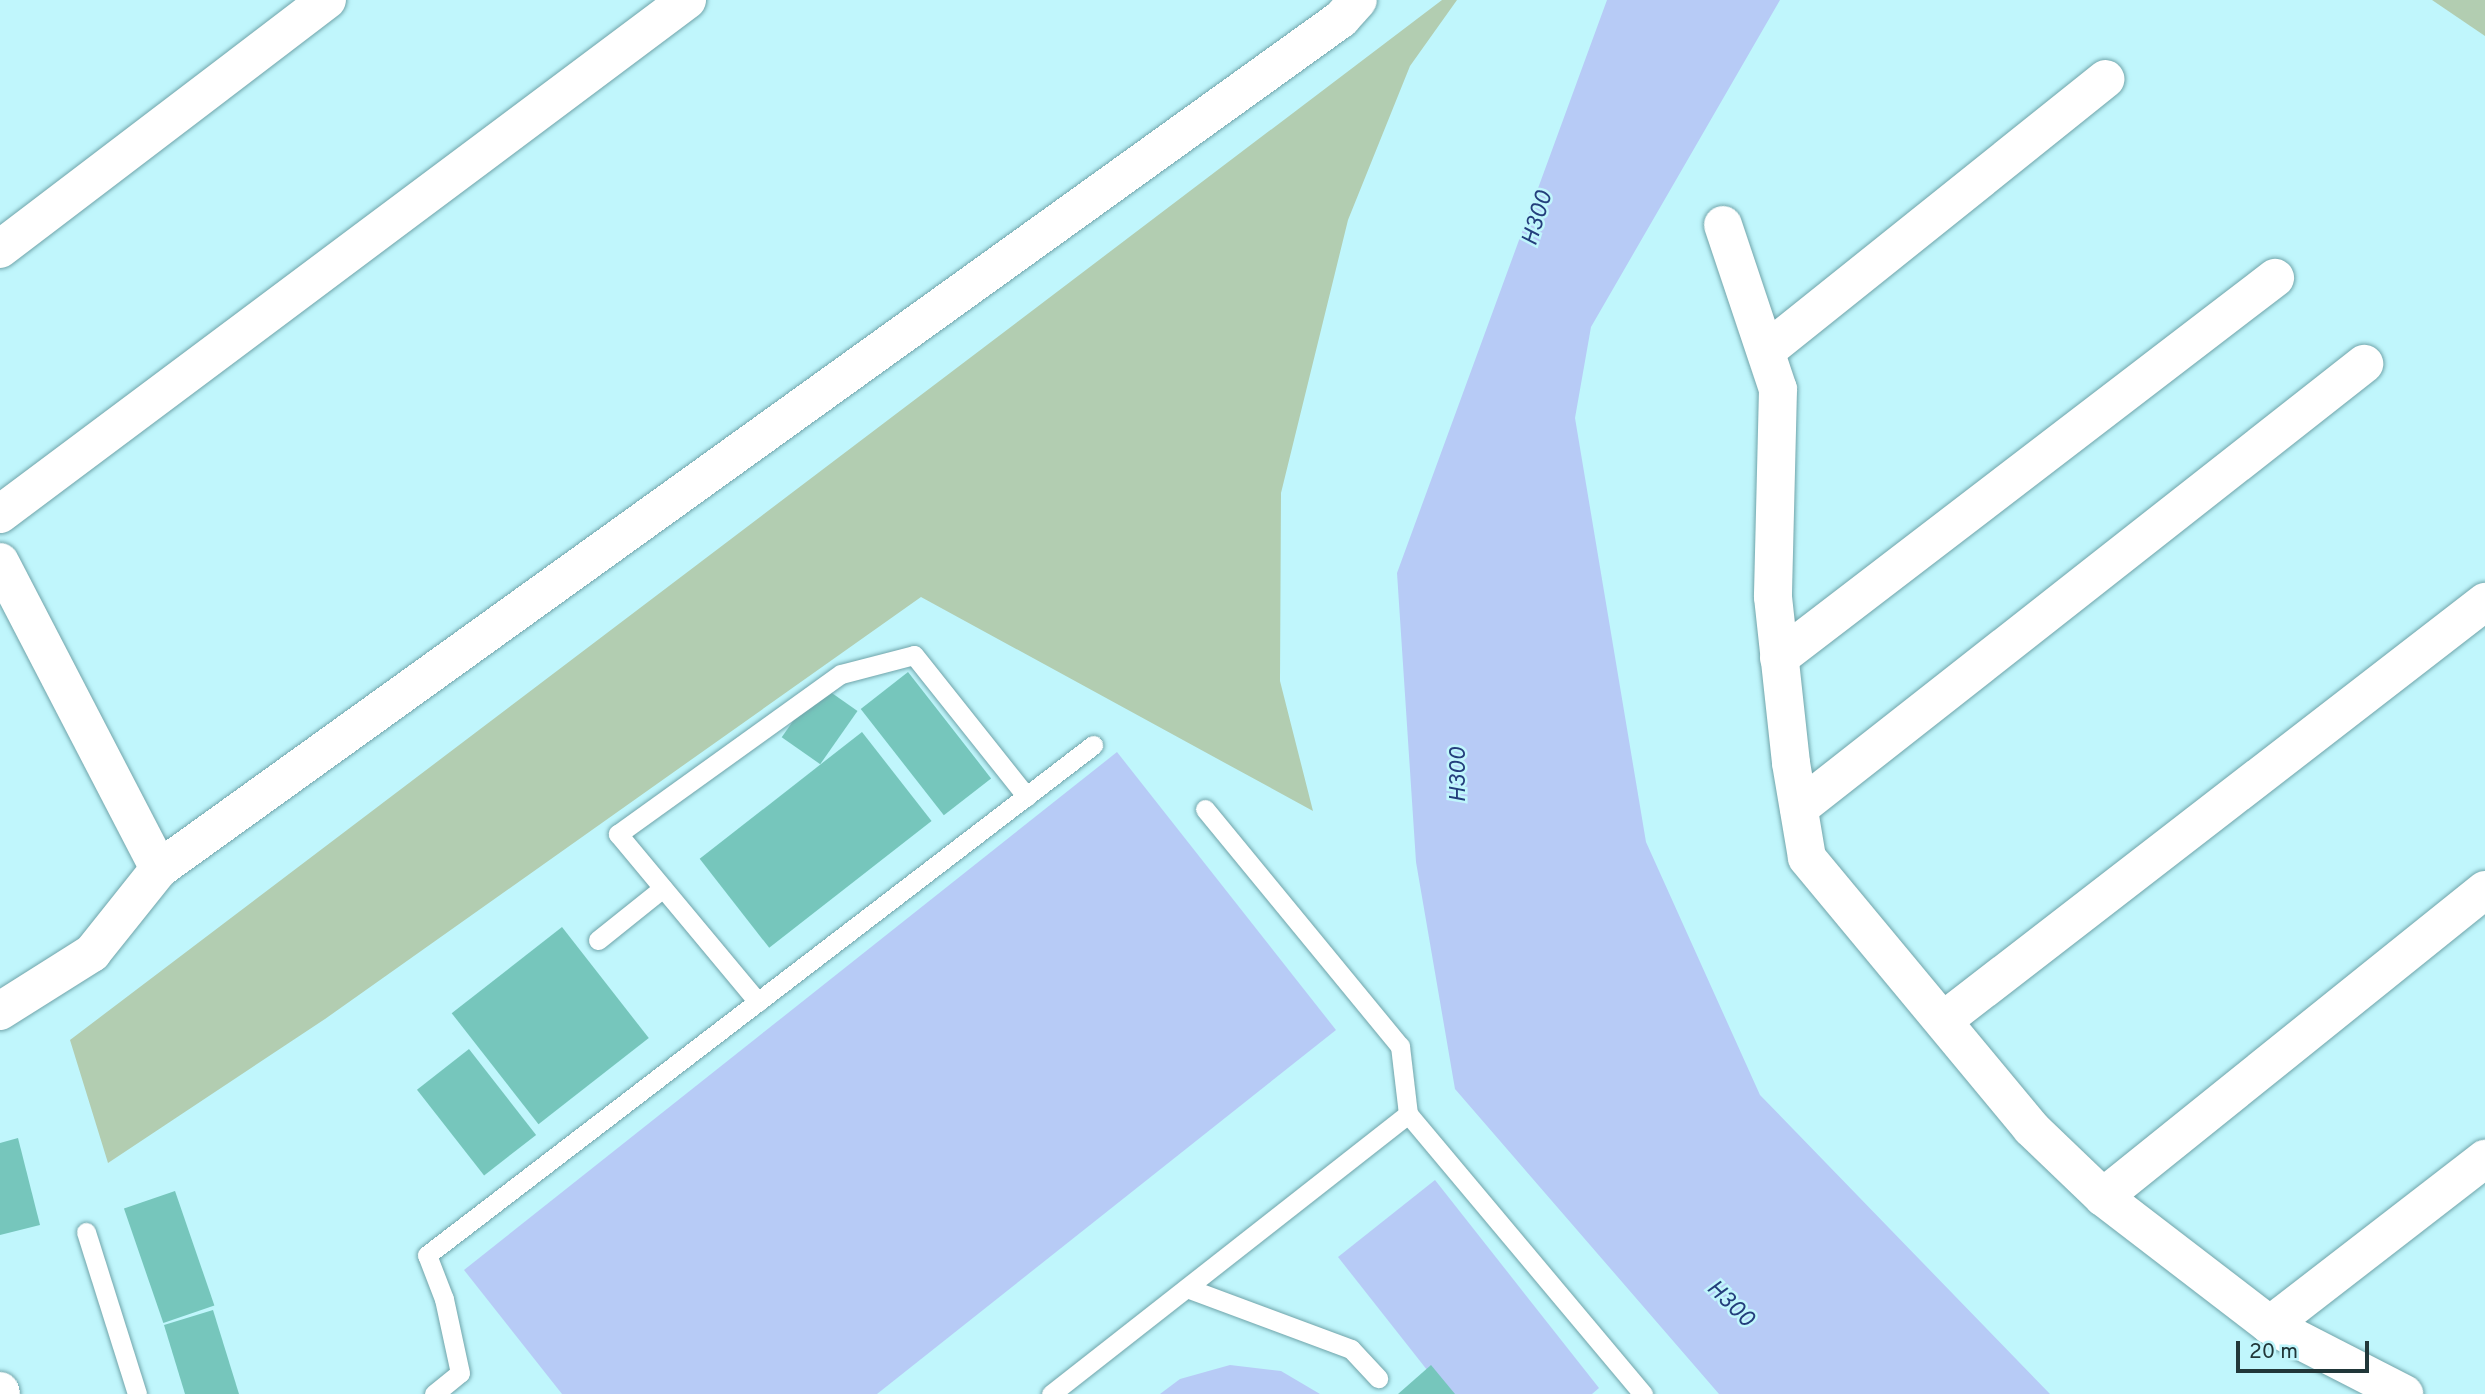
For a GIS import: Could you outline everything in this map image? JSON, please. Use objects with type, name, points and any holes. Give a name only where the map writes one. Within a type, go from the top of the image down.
[{"type":"street","points":[[0,249],[327,0]]},
{"type":"street","points":[[0,514],[687,0]]},
{"type":"street","points":[[0,1011],[92,953],[159,869],[1341,19],[1357,0]]},
{"type":"street","points":[[1766,351],[2105,79]]},
{"type":"street","points":[[1723,225],[1778,389],[1773,597],[1798,808],[1807,858],[2031,1128],[2104,1197],[2270,1325],[2404,1394]]},
{"type":"street","points":[[1779,659],[2274,278]]},
{"type":"street","points":[[1798,808],[2364,364]]},
{"type":"street","points":[[0,562],[159,869]]},
{"type":"street","points":[[1944,1020],[2485,602]]},
{"type":"street","points":[[2104,1197],[2485,890]]},
{"type":"street","points":[[2270,1325],[2485,1159]]},
{"type":"lane","points":[[758,1002],[618,834],[841,674],[914,655],[1027,797]]},
{"type":"lane","points":[[434,1394],[460,1373],[444,1299],[427,1255],[1094,745]]},
{"type":"lane","points":[[1205,809],[1399,1046],[1408,1114],[1643,1394]]},
{"type":"lane","points":[[598,940],[663,888]]},
{"type":"lane","points":[[1051,1394],[1408,1114]]},
{"type":"lane","points":[[86,1232],[136,1394]]},
{"type":"lane","points":[[1187,1288],[1352,1349],[1378,1378]]},
{"type":"green space","points":[[1442,0],[1457,0],[1410,66],[1348,220],[1281,493],[1280,681],[1313,811],[921,597],[325,1019],[108,1163],[70,1040]]},
{"type":"green space","points":[[2432,0],[2485,0],[2485,36]]},
{"type":"water","name":"H300","points":[[1607,0],[1780,0],[1591,327],[1575,418],[1646,842],[1760,1095],[2050,1394],[1719,1394],[1455,1089],[1416,862],[1397,573]]},
{"type":"water","points":[[1117,752],[1336,1030],[877,1394],[562,1394],[464,1270]]},
{"type":"water","points":[[1435,1180],[1599,1388],[1592,1394],[1446,1394],[1338,1257]]},
{"type":"water","points":[[1230,1365],[1281,1371],[1320,1394],[1160,1394],[1180,1379]]},
{"type":"building","points":[[908,672],[991,778],[944,815],[861,709]]},
{"type":"building","points":[[819,684],[858,711],[820,764],[782,737]]},
{"type":"building","points":[[862,732],[932,821],[769,948],[700,859]]},
{"type":"building","points":[[562,927],[649,1038],[538,1124],[452,1013]]},
{"type":"building","points":[[469,1049],[536,1135],[484,1176],[417,1090]]},
{"type":"building","points":[[18,1138],[40,1225],[0,1235],[0,1143]]},
{"type":"building","points":[[175,1191],[214,1305],[163,1323],[124,1209]]},
{"type":"building","points":[[213,1310],[239,1394],[185,1394],[164,1325]]},
{"type":"building","points":[[1431,1365],[1455,1394],[1398,1394]]}]
